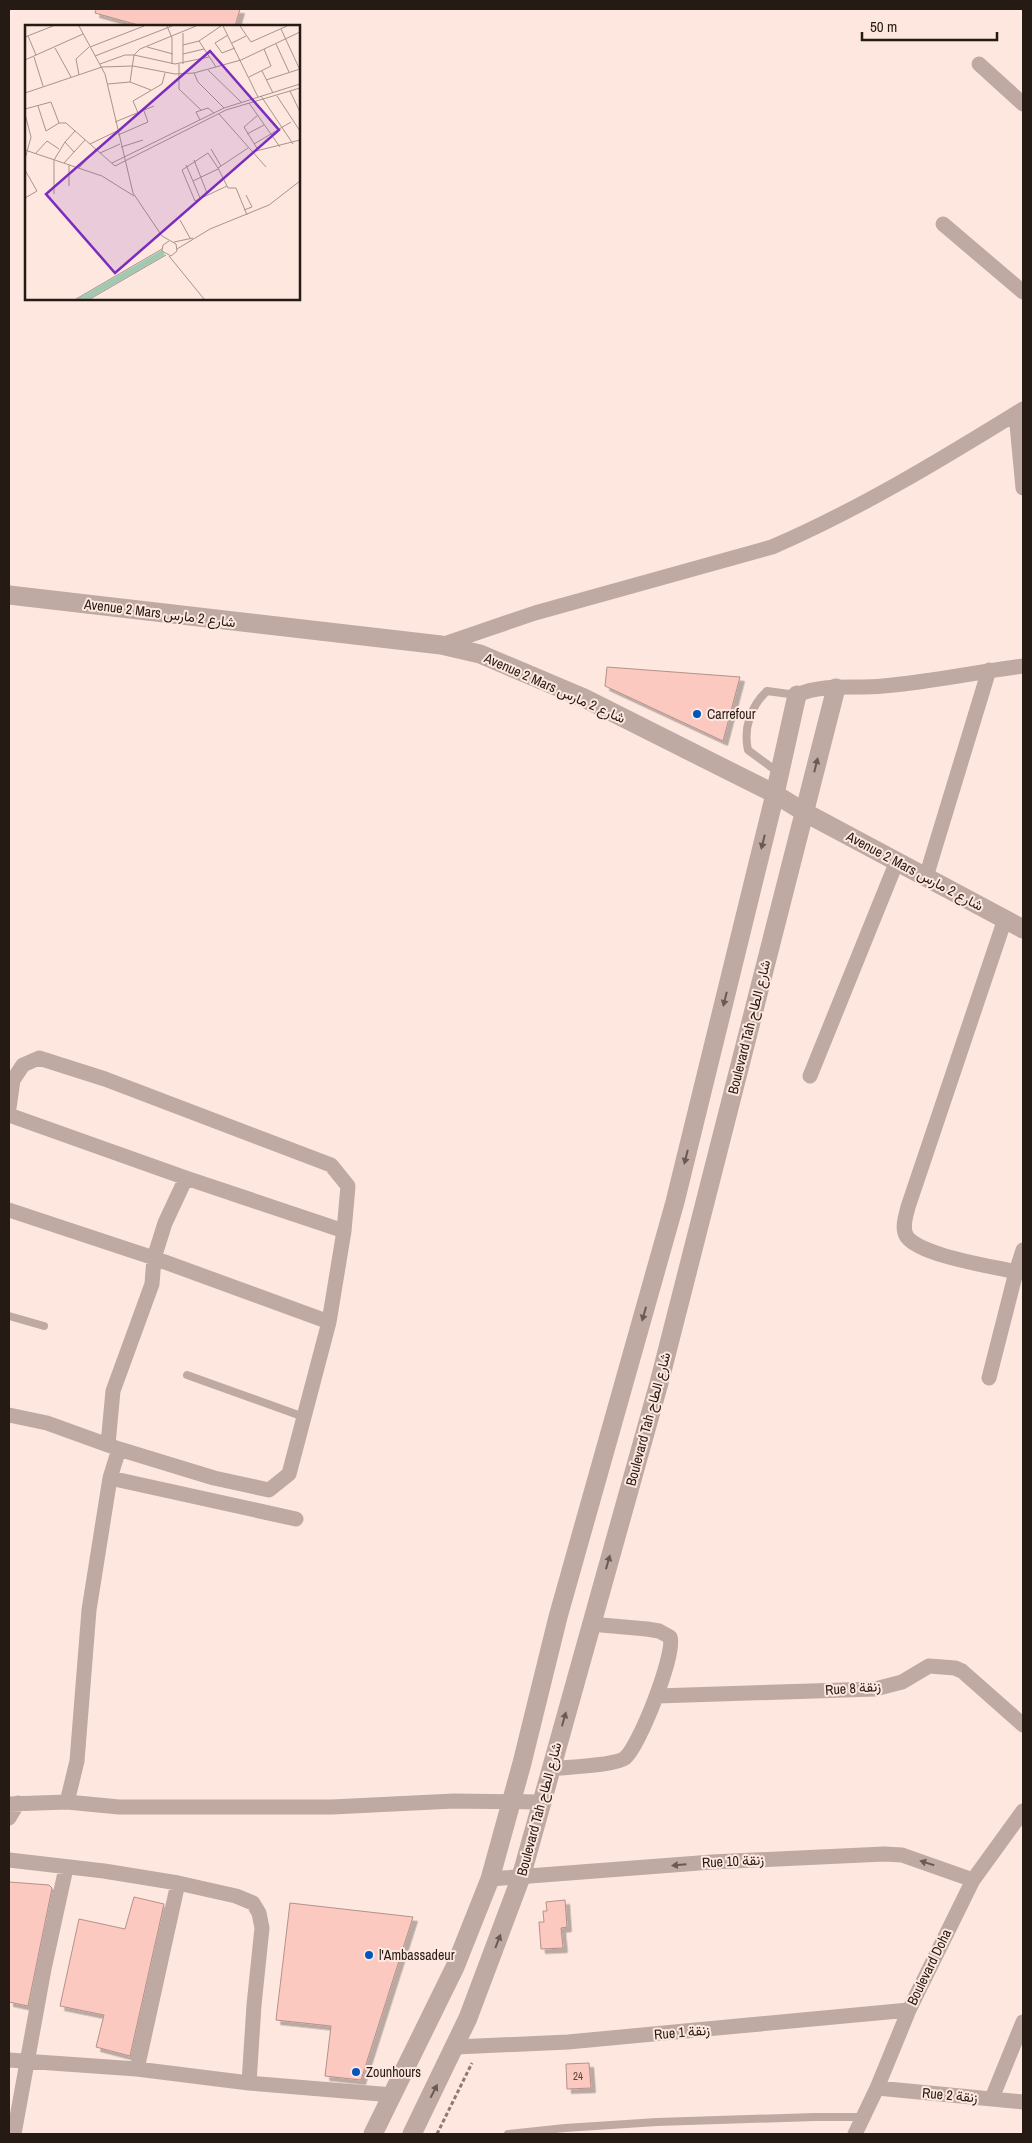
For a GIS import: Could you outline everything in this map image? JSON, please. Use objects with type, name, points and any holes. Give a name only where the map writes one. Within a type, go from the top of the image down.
[{"type":"street","points":[[979,64],[1023,104]]},
{"type":"street","points":[[943,224],[1023,292]]},
{"type":"street","points":[[441,645],[535,613],[772,547],[799,535],[906,479],[1019,411],[1023,488]]},
{"type":"street","name":"Avenue 2 Mars شارع 2 مارس","points":[[9,595],[441,645],[480,654],[584,698],[775,794],[804,812],[1023,929]]},
{"type":"street","points":[[797,695],[816,688],[899,685],[1023,666]]},
{"type":"street","points":[[926,878],[989,670]]},
{"type":"street","name":"Boulevard Tah شارع الطاح","points":[[412,2134],[456,2047],[485,1976],[521,1877],[590,1624],[659,1384],[836,688]]},
{"type":"street","name":"Boulevard Tah شارع الطاح","points":[[373,2134],[455,1968],[490,1879],[558,1617],[675,1202],[775,794],[797,695]]},
{"type":"street","points":[[810,1076],[897,861]]},
{"type":"street","points":[[1005,919],[908,1207],[904,1225],[906,1236],[930,1252],[1016,1272]]},
{"type":"street","points":[[9,1108],[13,1080],[23,1064],[39,1058],[105,1079],[331,1165],[348,1186],[344,1231],[329,1322],[289,1474],[269,1490],[214,1478],[114,1447],[47,1423],[9,1415]]},
{"type":"street","points":[[9,1116],[344,1231]]},
{"type":"street","points":[[67,1802],[77,1761],[89,1610],[114,1447],[113,1391],[152,1284],[154,1258],[165,1223],[186,1178]]},
{"type":"street","points":[[9,1210],[154,1258],[329,1322]]},
{"type":"street","points":[[989,1378],[1023,1250]]},
{"type":"street","points":[[110,1478],[296,1519]]},
{"type":"street","points":[[550,1769],[613,1762],[625,1758],[636,1742],[657,1696],[672,1651],[670,1637],[659,1631],[590,1624]]},
{"type":"street","name":"Rue 8 زنقة","points":[[657,1696],[875,1689],[902,1682],[929,1666],[946,1666],[962,1671],[1023,1725]]},
{"type":"street","points":[[9,1818],[13,1804],[67,1802],[119,1808],[332,1807],[454,1801],[541,1802]]},
{"type":"street","name":"Boulevard Doha","points":[[855,2134],[877,2088],[909,2010],[973,1880],[1023,1811]]},
{"type":"street","name":"Rue 10 زنقة","points":[[490,1879],[712,1862],[884,1854],[902,1855],[973,1880]]},
{"type":"street","points":[[9,1860],[104,1871],[178,1884],[253,1903],[259,1913],[262,1928],[254,2005],[249,2083]]},
{"type":"street","points":[[14,2134],[44,1969],[66,1868]]},
{"type":"street","points":[[138,2069],[178,1884]]},
{"type":"street","name":"Rue 1 زنقة","points":[[456,2047],[568,2042],[909,2010]]},
{"type":"street","points":[[992,2098],[1023,2022]]},
{"type":"street","points":[[9,2060],[138,2069],[249,2083],[393,2095]]},
{"type":"street","name":"Rue 2 زنقة","points":[[877,2088],[1023,2102]]},
{"type":"lane","points":[[779,773],[748,750],[745,738],[750,714],[766,691],[797,695]]},
{"type":"lane","points":[[9,1316],[44,1326]]},
{"type":"lane","points":[[187,1375],[304,1417]]},
{"type":"lane","points":[[508,2134],[657,2122],[815,2116],[863,2118]]},
{"type":"path","points":[[437,2134],[480,2046]]},
{"type":"building","points":[[96,9],[240,9],[235,25],[138,25],[95,13]]},
{"type":"building","name":"Carrefour","points":[[607,667],[740,677],[723,741],[605,686]]},
{"type":"building","points":[[9,1882],[49,1885],[52,1888],[28,2006],[9,2002]]},
{"type":"building","points":[[134,1897],[164,1904],[130,2056],[96,2047],[104,2015],[60,2006],[79,1919],[125,1929]]},
{"type":"building","points":[[565,1900],[567,1927],[561,1928],[563,1948],[541,1949],[539,1922],[544,1922],[543,1911],[547,1911],[546,1902]]},
{"type":"building","points":[[290,1903],[413,1917],[361,2080],[325,2076],[331,2026],[276,2020]]},
{"type":"building","points":[[589,2063],[591,2088],[567,2089],[566,2064]]},
{"type":"place","name":"Carrefour","points":[[697,714]]},
{"type":"place","name":"l'Ambassadeur","points":[[369,1955]]},
{"type":"place","name":"Zounhours","points":[[356,2072]]}]
